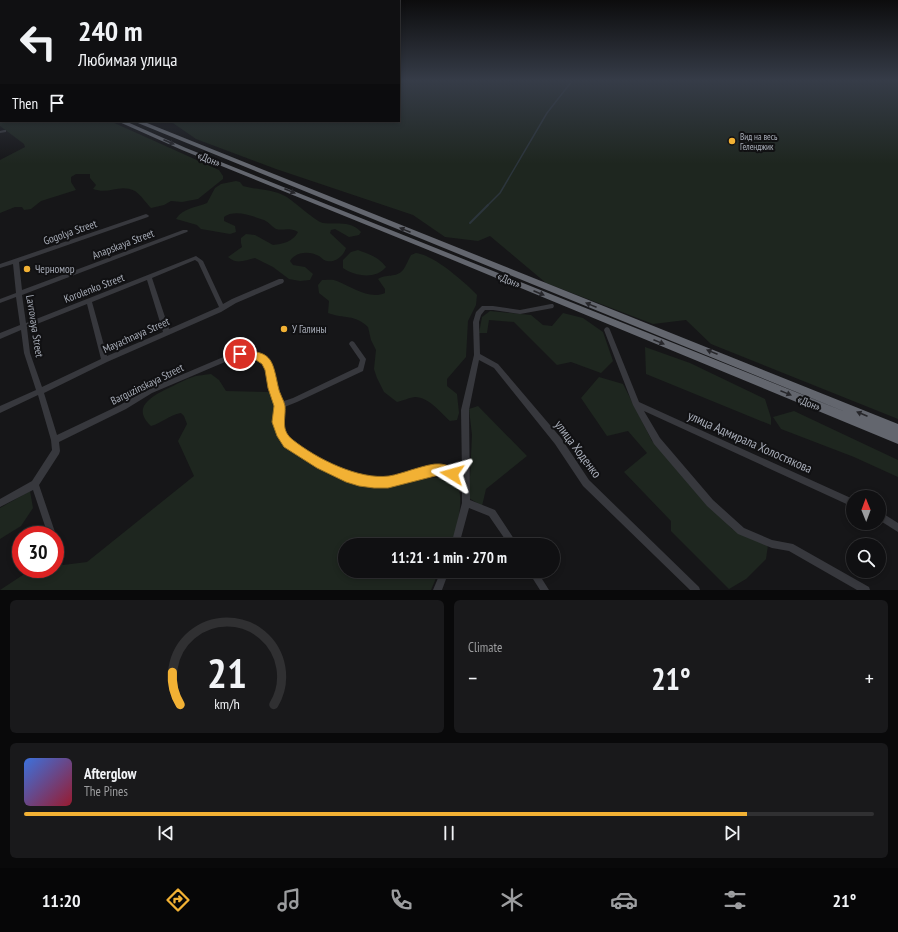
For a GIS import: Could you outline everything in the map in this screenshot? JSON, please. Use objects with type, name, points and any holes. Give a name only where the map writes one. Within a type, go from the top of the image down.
[{"type":"highway","name":"«Дон»","points":[[122,122],[184,149],[451,256],[898,439]]},
{"type":"highway","name":"«Дон»","points":[[138,122],[748,367],[898,429]]},
{"type":"street","name":"Gogolya Street","points":[[0,266],[146,216]]},
{"type":"street","name":"Anapskaya Street","points":[[0,301],[186,231]]},
{"type":"street","name":"Korolenko Street","points":[[0,336],[196,258],[199,259],[222,308]]},
{"type":"street","name":"Lavrovaya Street","points":[[16,260],[27,353],[55,440]]},
{"type":"street","points":[[149,277],[166,333]]},
{"type":"street","name":"Mayachnaya Street","points":[[0,410],[105,360],[281,281]]},
{"type":"street","points":[[89,301],[105,360]]},
{"type":"street","points":[[457,538],[466,503],[465,410],[477,356],[476,322],[478,314],[484,308],[520,312],[551,306]]},
{"type":"street","points":[[607,330],[637,405],[657,441],[710,503],[741,531],[772,544],[790,547],[866,590]]},
{"type":"street","points":[[352,344],[363,359],[361,369],[302,397],[279,406],[278,422],[281,432],[288,443],[321,464],[346,476],[359,480],[388,482],[439,470],[466,478]]},
{"type":"street","name":"Barguzinskaya Street","points":[[55,440],[123,408],[158,388],[240,354],[258,356],[265,361],[270,370],[273,388],[279,406]]},
{"type":"street","name":"улица Ходенко","points":[[477,356],[496,366],[558,441],[586,483],[696,590]]},
{"type":"street","name":"улица Адмирала Холостякова","points":[[637,405],[846,500]]},
{"type":"street","points":[[0,503],[35,484],[56,451],[55,440]]},
{"type":"street","points":[[35,484],[49,526]]},
{"type":"street","points":[[466,503],[492,513],[509,538]]},
{"type":"street","points":[[886,520],[898,528]]},
{"type":"street","points":[[437,590],[442,578]]},
{"type":"street","points":[[537,578],[545,590]]},
{"type":"shaded area","points":[[400,109],[898,109],[898,419],[711,344],[686,320],[653,324],[546,283],[490,236],[478,241],[445,237],[413,215],[276,169],[196,139],[171,122],[400,122]]},
{"type":"shaded area","points":[[0,122],[112,122],[219,170],[223,176],[223,179],[198,199],[182,202],[171,201],[164,205],[151,208],[135,191],[124,188],[104,191],[93,189],[96,185],[90,178],[90,174],[76,174],[71,177],[71,182],[76,190],[41,201],[31,209],[24,210],[22,207],[15,207],[0,213],[0,160],[25,147],[24,144],[0,126]]},
{"type":"shaded area","points":[[236,181],[240,182],[243,186],[275,192],[285,196],[320,222],[348,224],[357,228],[361,232],[359,235],[349,237],[335,229],[331,230],[330,233],[346,248],[341,256],[336,260],[326,261],[312,253],[296,255],[290,261],[293,265],[305,267],[313,274],[310,280],[300,281],[289,279],[273,267],[255,258],[235,261],[228,257],[242,247],[241,238],[246,234],[255,235],[273,245],[290,240],[298,232],[276,229],[264,220],[238,213],[224,217],[224,221],[235,226],[236,232],[230,234],[201,229],[197,225],[176,219],[186,210],[207,203],[215,188],[221,184]]},
{"type":"shaded area","points":[[358,250],[377,258],[386,267],[377,274],[371,275],[359,275],[343,268],[343,260],[351,252]]},
{"type":"shaded area","points":[[416,253],[440,264],[461,280],[477,295],[476,305],[468,321],[466,357],[447,379],[447,386],[457,394],[459,413],[457,420],[450,421],[430,402],[420,398],[413,397],[397,402],[384,392],[374,369],[376,350],[371,340],[368,327],[354,318],[328,313],[329,301],[319,293],[318,285],[322,280],[334,280],[367,294],[379,295],[385,293],[385,289],[378,279],[398,274],[404,268],[411,255]]},
{"type":"shaded area","points":[[490,311],[531,315],[543,325],[552,326],[563,313],[583,318],[603,332],[613,361],[601,373],[571,362],[557,365],[514,322],[489,320],[487,333],[479,333],[482,317]]},
{"type":"shaded area","points":[[645,347],[690,363],[765,399],[771,418],[771,425],[646,374]]},
{"type":"shaded area","points":[[211,374],[219,380],[226,391],[269,392],[275,410],[277,434],[279,438],[300,456],[320,466],[384,484],[431,478],[446,479],[453,482],[457,486],[460,493],[460,512],[454,538],[338,538],[338,578],[436,578],[431,590],[0,590],[18,578],[64,578],[64,565],[87,562],[194,476],[178,441],[187,424],[184,416],[181,413],[177,414],[151,426],[145,419],[143,412],[147,402],[159,393],[197,376]]},
{"type":"shaded area","points":[[599,377],[623,384],[652,441],[732,529],[768,545],[766,559],[746,579],[729,589],[671,531],[671,521],[624,472],[647,453],[628,431],[607,436],[581,398]]},
{"type":"shaded area","points":[[478,406],[527,456],[486,489],[482,506],[469,498],[472,435],[469,409]]},
{"type":"shaded area","points":[[794,411],[898,460],[898,477],[854,457],[781,429],[773,417]]},
{"type":"shaded area","points":[[30,491],[33,508],[21,526],[12,526],[12,532],[0,539],[0,508]]},
{"type":"waterway","points":[[470,223],[500,193],[550,109]]},
{"type":"place","name":"Вид на весь Геленджик","points":[[732,141]]},
{"type":"place","name":"Черномор","points":[[27,269]]},
{"type":"place","name":"У Галины","points":[[284,329]]},
{"type":"route","points":[[240,354],[258,356],[265,361],[270,370],[273,388],[279,406],[278,422],[281,432],[288,443],[321,464],[346,476],[374,482],[388,482],[439,470],[452,474]]}]
